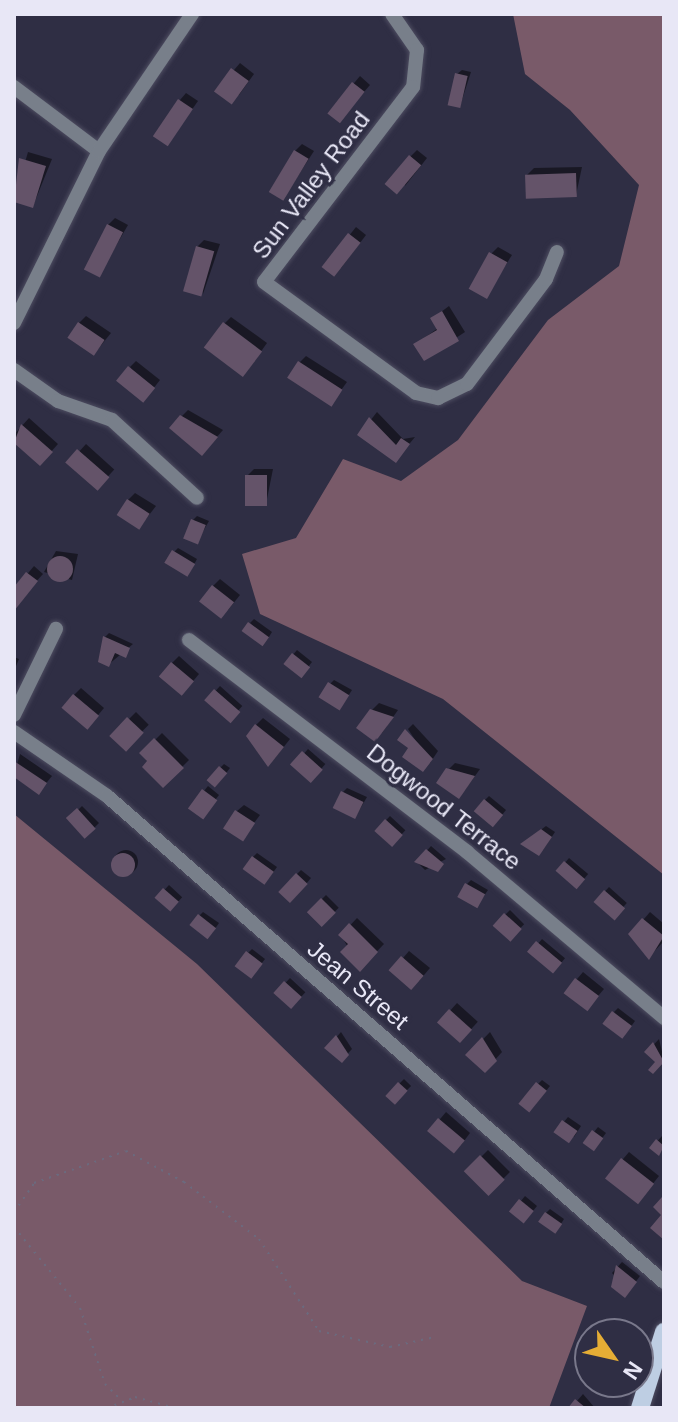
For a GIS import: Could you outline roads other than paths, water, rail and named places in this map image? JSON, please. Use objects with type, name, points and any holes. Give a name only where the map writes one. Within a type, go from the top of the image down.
[{"type":"main road","points":[[644,1406],[664,1332]]},
{"type":"street","points":[[14,323],[99,151],[192,14]]},
{"type":"street","name":"Sun Valley Road","points":[[392,14],[417,50],[413,87],[264,282],[416,393],[438,398],[467,384],[546,279],[557,252]]},
{"type":"street","points":[[14,87],[99,151]]},
{"type":"street","points":[[14,370],[58,401],[112,420],[197,498]]},
{"type":"street","points":[[14,715],[56,629]]},
{"type":"street","name":"Dogwood Terrace","points":[[189,640],[467,852],[664,1018]]},
{"type":"street","name":"Jean Street","points":[[14,732],[107,796],[664,1282]]}]
